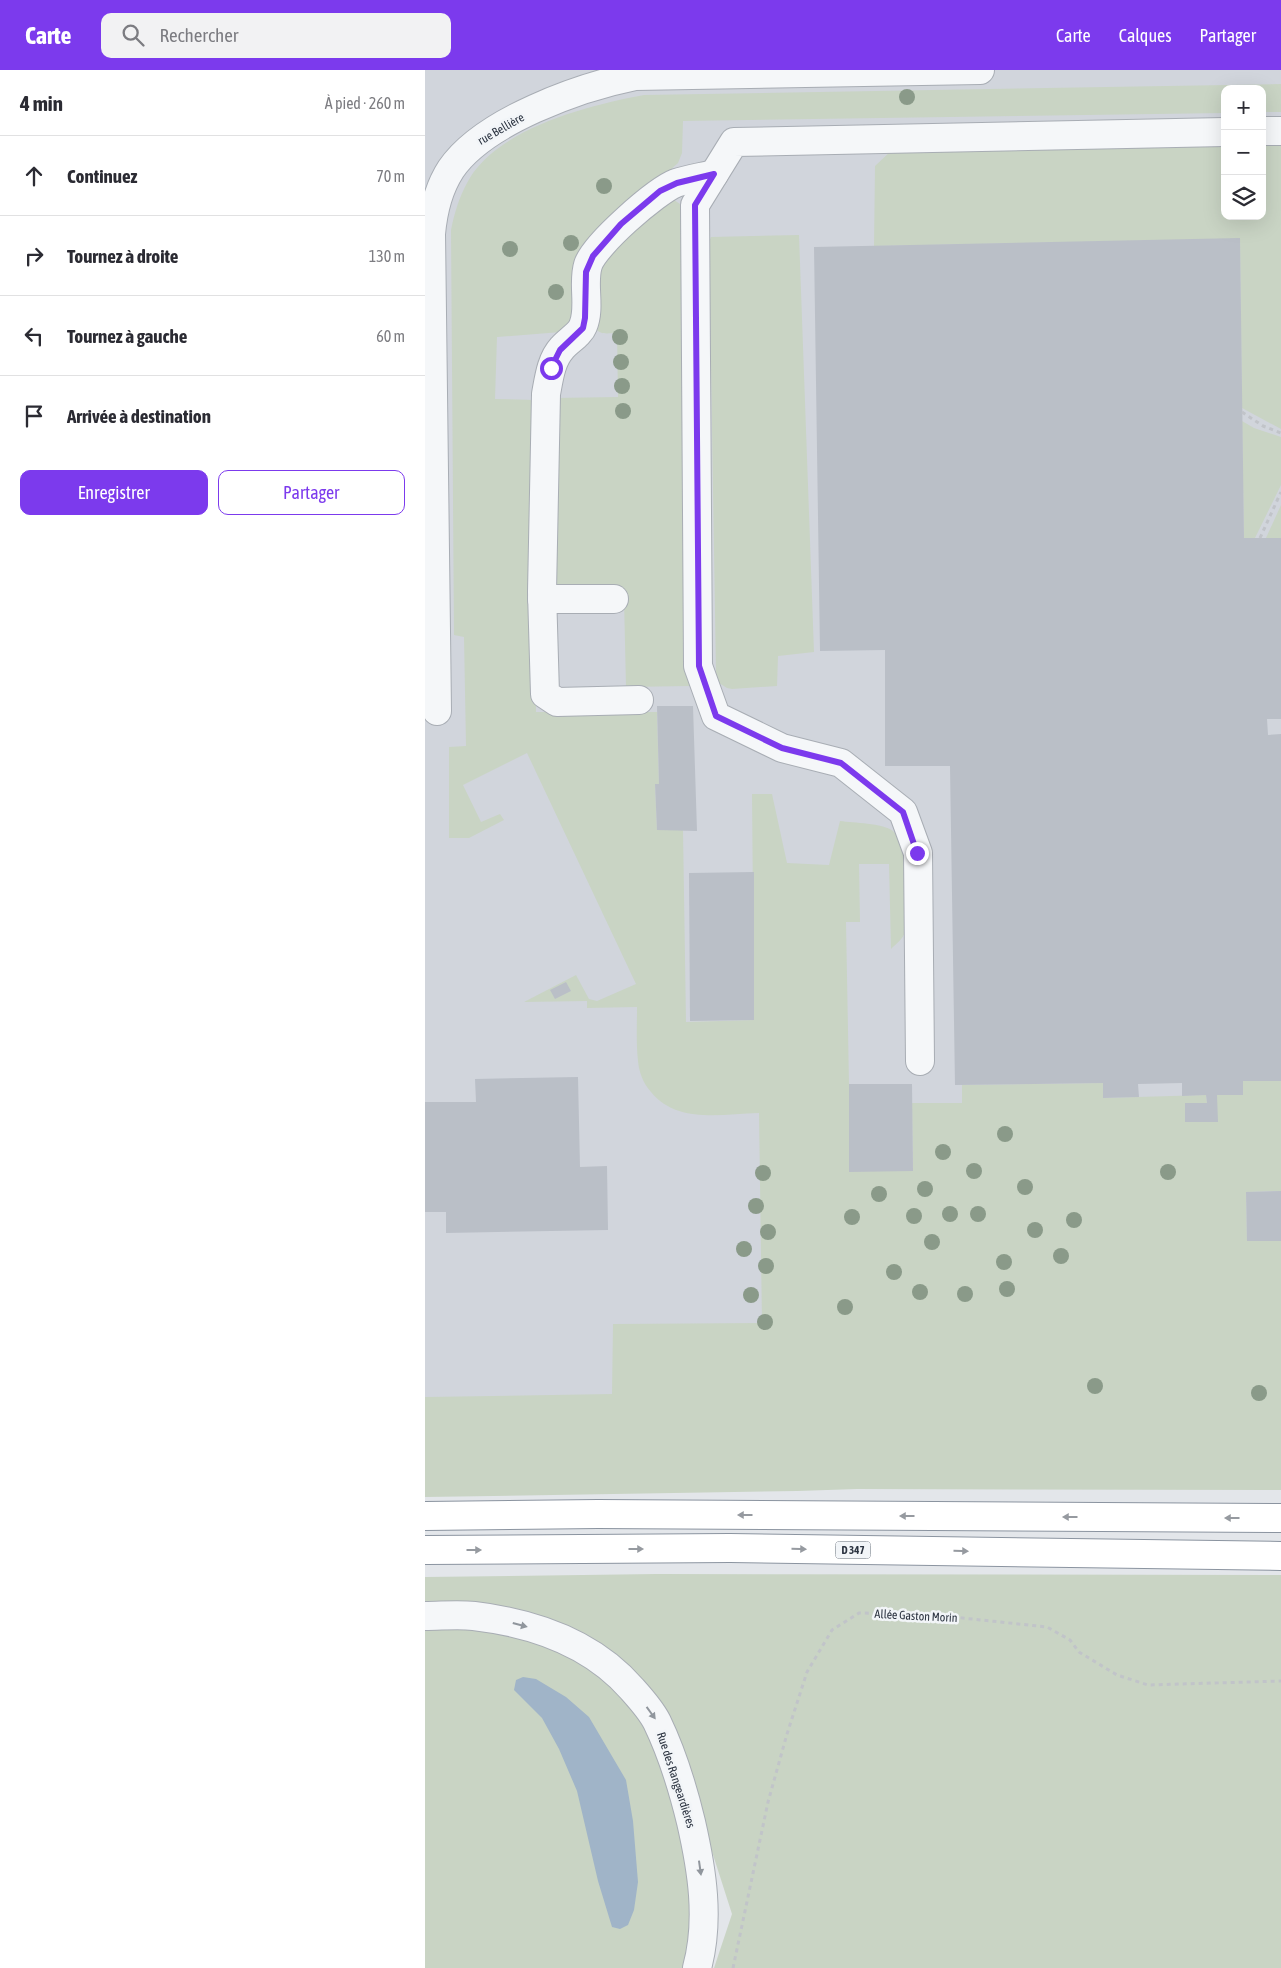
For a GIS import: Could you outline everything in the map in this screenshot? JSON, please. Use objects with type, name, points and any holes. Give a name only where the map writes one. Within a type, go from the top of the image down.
[{"type":"highway","points":[[425,1516],[598,1514],[1281,1518]]},
{"type":"highway","name":"D 347","points":[[425,1550],[731,1548],[1281,1556]]},
{"type":"street","name":"rue Bellière","points":[[437,711],[431,234],[434,209],[442,186],[451,170],[463,155],[477,143],[532,111],[604,83],[635,76],[980,70]]},
{"type":"street","points":[[1266,132],[1281,131]]},
{"type":"street","points":[[920,1061],[917,853],[903,812],[841,763],[782,748],[716,716],[699,666],[695,205],[734,142],[1221,132]]},
{"type":"street","points":[[639,700],[557,702],[545,694],[542,599],[546,394],[551,368],[560,350],[583,328],[586,272],[588,263],[593,256],[621,224],[660,191],[677,183],[714,174]]},
{"type":"street","points":[[542,599],[614,599]]},
{"type":"street","name":"Rue des Rangeardières","points":[[425,1616],[472,1616],[517,1623],[572,1643],[602,1660],[624,1680],[657,1720],[679,1782],[697,1849],[704,1907],[704,1932],[697,1968]]},
{"type":"path","points":[[1242,412],[1263,426],[1281,433]]},
{"type":"path","points":[[1260,538],[1281,492]]},
{"type":"path","name":"Allée Gaston Morin","points":[[733,1968],[768,1802],[807,1672],[832,1630],[859,1613],[925,1614],[1047,1627],[1070,1640],[1079,1652],[1117,1675],[1149,1685],[1281,1681]]},
{"type":"shaded area","points":[[425,70],[1281,70],[1281,1427],[425,1452]]},
{"type":"green space","points":[[1281,84],[1281,112],[1266,112],[1266,85],[1223,85]]},
{"type":"green space","points":[[1221,85],[1221,113],[683,121],[682,153],[678,163],[602,231],[575,320],[561,332],[497,337],[495,399],[537,400],[536,712],[657,712],[659,784],[655,784],[657,830],[683,830],[686,1022],[754,1020],[752,794],[772,794],[787,863],[829,865],[840,821],[882,826],[893,831],[898,838],[905,864],[908,895],[907,923],[903,937],[891,949],[889,864],[859,864],[860,922],[846,922],[849,1084],[913,1171],[912,1103],[962,1103],[962,1085],[1103,1083],[1103,1098],[1206,1095],[1207,1103],[1185,1103],[1186,1122],[1217,1122],[1217,1095],[1243,1081],[1281,1081],[1281,1191],[1246,1192],[1247,1241],[1281,1241],[1281,1490],[857,1489],[425,1497],[425,1397],[612,1394],[613,1324],[762,1323],[759,1113],[701,1115],[673,1109],[662,1102],[646,1085],[639,1069],[637,1007],[587,1008],[587,1001],[524,1002],[576,975],[589,999],[597,1001],[636,984],[527,753],[463,785],[481,822],[500,814],[504,820],[469,838],[449,838],[449,747],[466,746],[464,637],[454,635],[451,230],[454,215],[465,187],[473,173],[506,142],[551,120],[599,105],[644,95]]},
{"type":"green space","points":[[1221,140],[1221,220],[1266,220],[1266,140],[1281,140],[1281,429],[1242,408],[1240,239],[874,246],[875,166],[892,150]]},
{"type":"green space","points":[[671,198],[680,204],[683,213],[690,686],[626,687],[624,599],[548,590],[553,398],[618,397],[617,333],[601,333],[593,326],[594,267]]},
{"type":"green space","points":[[799,235],[814,652],[778,656],[777,686],[732,689],[719,683],[716,673],[709,242],[711,237]]},
{"type":"green space","points":[[1242,421],[1254,428],[1281,437],[1281,485],[1255,538],[1244,538]]},
{"type":"green space","points":[[1281,505],[1281,538],[1266,538]]},
{"type":"green space","points":[[657,1574],[1281,1575],[1281,1968],[714,1968],[732,1914],[683,1761],[621,1662],[425,1607],[425,1577]]},
{"type":"green space","points":[[425,1629],[475,1629],[500,1632],[549,1645],[592,1670],[612,1686],[629,1704],[656,1746],[683,1828],[693,1899],[688,1968],[425,1968]]},
{"type":"water","points":[[523,1677],[536,1679],[566,1697],[589,1717],[626,1780],[633,1821],[638,1882],[634,1910],[628,1925],[620,1929],[612,1927],[598,1881],[577,1791],[559,1749],[542,1718],[514,1690],[516,1680]]},
{"type":"building","points":[[1240,238],[1244,538],[1281,538],[1281,719],[1267,719],[1268,735],[1281,734],[1281,1081],[1243,1081],[1243,1095],[1217,1095],[1218,1122],[1185,1122],[1185,1103],[1207,1103],[1206,1095],[1182,1096],[1182,1083],[1138,1084],[1139,1097],[1103,1098],[1103,1083],[955,1085],[950,766],[885,766],[885,650],[820,651],[814,247]]},
{"type":"building","points":[[657,706],[693,706],[697,831],[657,830],[655,784],[659,784]]},
{"type":"building","points":[[754,872],[754,1020],[690,1021],[689,873]]},
{"type":"building","points":[[566,982],[571,991],[555,999],[550,990]]},
{"type":"building","points":[[578,1077],[580,1167],[607,1166],[608,1230],[446,1233],[446,1212],[425,1212],[425,1102],[476,1102],[475,1079]]},
{"type":"building","points":[[849,1084],[912,1084],[913,1171],[849,1172]]},
{"type":"building","points":[[1281,1191],[1281,1241],[1247,1241],[1246,1192]]},
{"type":"route","points":[[551,368],[560,350],[583,328],[586,272],[588,263],[593,256],[621,224],[660,191],[677,183],[714,174],[695,205],[699,666],[716,716],[782,748],[841,763],[903,812],[917,853]]}]
